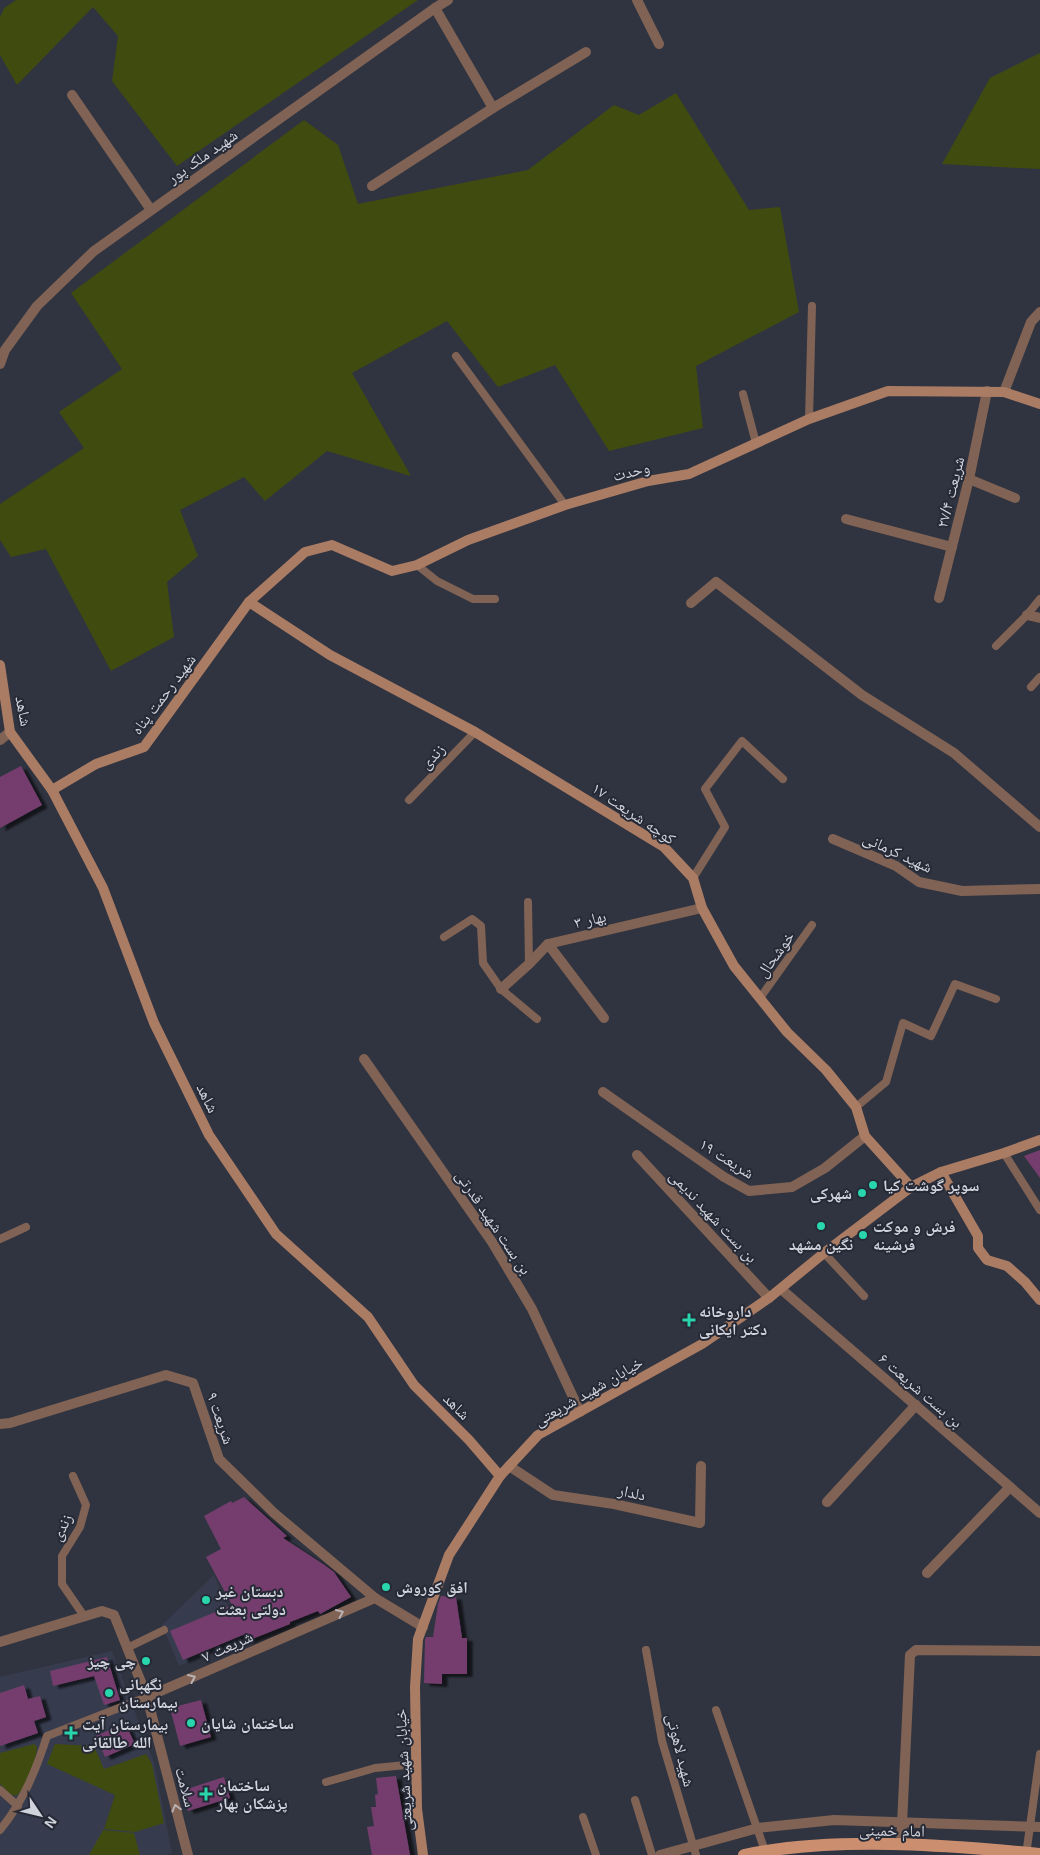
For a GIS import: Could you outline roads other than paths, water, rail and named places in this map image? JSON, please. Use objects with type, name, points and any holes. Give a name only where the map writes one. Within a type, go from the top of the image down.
[{"type":"main road","name":"امام خمینی","points":[[744,1855],[765,1851],[832,1850],[901,1844],[1040,1854]]},
{"type":"street","name":"شهید ملک پور","points":[[0,364],[5,350],[38,306],[94,251],[448,0]]},
{"type":"street","points":[[637,0],[659,44]]},
{"type":"street","points":[[435,8],[492,108]]},
{"type":"street","points":[[372,186],[492,108],[586,52]]},
{"type":"street","points":[[72,95],[151,210]]},
{"type":"street","points":[[1004,392],[1032,322],[1040,312]]},
{"type":"street","name":"وحدت","points":[[249,602],[305,552],[332,545],[392,571],[417,565],[468,540],[565,505],[648,481],[689,474],[809,419],[888,391],[1004,392],[1040,404]]},
{"type":"street","name":"شریعت ۲۷/۴","points":[[939,598],[969,479],[987,392]]},
{"type":"street","points":[[969,479],[1015,498]]},
{"type":"street","points":[[846,519],[952,547]]},
{"type":"street","points":[[691,603],[716,582],[862,695],[954,753],[1040,826]]},
{"type":"street","name":"کوچه شریعت ۱۷","points":[[249,602],[330,655],[475,732],[664,848],[693,878],[702,908],[734,966],[788,1032],[826,1070],[856,1107],[866,1136],[911,1187]]},
{"type":"street","name":"شهید رحمت پناه","points":[[52,790],[96,764],[144,747],[249,602]]},
{"type":"street","points":[[1027,615],[1040,618]]},
{"type":"street","name":"شاهد","points":[[0,666],[2,669],[10,732],[52,790],[103,888],[154,1023],[209,1135],[276,1234],[368,1317],[414,1385],[469,1440],[500,1476]]},
{"type":"street","points":[[0,740],[10,732]]},
{"type":"street","name":"شهید کرمانی","points":[[833,839],[896,866],[919,882],[962,891],[1040,888]]},
{"type":"street","name":"بهار ۳","points":[[548,944],[702,908]]},
{"type":"street","points":[[501,989],[548,944],[604,1018]]},
{"type":"street","name":"بن بست شهید قدرتی","points":[[364,1059],[492,1242],[532,1309],[580,1412]]},
{"type":"street","name":"شریعت ۱۹","points":[[603,1092],[724,1177],[749,1191],[792,1187],[825,1168],[866,1136]]},
{"type":"street","name":"خیابان شهید شریعتی","points":[[423,1855],[416,1764],[415,1687],[418,1639],[449,1555],[500,1476],[538,1435],[702,1344],[770,1298],[911,1187],[941,1172],[1040,1140]]},
{"type":"street","name":"بن بست شهید ندیمی","points":[[638,1155],[770,1298]]},
{"type":"street","points":[[941,1172],[978,1236],[978,1248],[987,1260],[1007,1266],[1025,1282],[1040,1300]]},
{"type":"street","name":"بن بست شریعت ۶","points":[[781,1289],[1040,1513]]},
{"type":"street","name":"شریعت ۹","points":[[0,1424],[10,1423],[166,1375],[193,1383],[219,1459],[274,1513],[375,1598],[423,1627]]},
{"type":"street","points":[[827,1502],[916,1405]]},
{"type":"street","name":"دلدار","points":[[509,1466],[553,1495],[614,1504],[700,1522],[701,1466]]},
{"type":"street","points":[[927,1573],[1010,1488]]},
{"type":"street","name":"شریعت ۷","points":[[147,1697],[234,1664],[375,1598]]},
{"type":"street","name":"سلامت","points":[[0,1642],[102,1610],[114,1615],[147,1697],[188,1855]]},
{"type":"street","points":[[901,1844],[910,1655],[916,1650],[1039,1651]]},
{"type":"street","points":[[660,1855],[695,1850],[758,1828],[834,1820],[1035,1827]]},
{"type":"lane","points":[[809,419],[812,306]]},
{"type":"lane","points":[[456,356],[565,505]]},
{"type":"lane","points":[[743,394],[756,443]]},
{"type":"lane","points":[[417,565],[437,581],[472,599],[495,599]]},
{"type":"lane","points":[[996,646],[1040,599]]},
{"type":"lane","points":[[1031,687],[1040,677]]},
{"type":"lane","name":"زندی","points":[[409,800],[475,732]]},
{"type":"lane","points":[[693,878],[725,827],[705,789],[742,741],[783,779]]},
{"type":"lane","points":[[528,902],[529,964]]},
{"type":"lane","points":[[444,937],[472,920],[481,926],[483,963],[501,989],[537,1019]]},
{"type":"lane","name":"خوشحال","points":[[760,998],[812,925]]},
{"type":"lane","points":[[856,1107],[886,1082],[903,1022],[930,1036],[955,984],[996,999]]},
{"type":"lane","points":[[1004,1153],[1040,1210]]},
{"type":"lane","points":[[0,1239],[26,1227]]},
{"type":"lane","points":[[824,1254],[864,1296]]},
{"type":"lane","name":"زندی","points":[[73,1476],[86,1505],[80,1527],[62,1556],[62,1584],[84,1616]]},
{"type":"lane","points":[[127,1648],[164,1630]]},
{"type":"lane","name":"شهید لاهوتی","points":[[646,1650],[662,1741],[695,1850]]},
{"type":"lane","points":[[0,1830],[18,1806],[29,1786],[47,1736],[147,1697]]},
{"type":"lane","points":[[716,1710],[765,1851]]},
{"type":"lane","points":[[1026,1854],[1035,1827],[1040,1754]]},
{"type":"lane","points":[[326,1782],[375,1768],[416,1764]]},
{"type":"lane","points":[[0,1790],[18,1806]]},
{"type":"lane","points":[[635,1800],[652,1855]]},
{"type":"lane","points":[[583,1817],[596,1855]]},
{"type":"place","name":"سوپر گوشت کیا","points":[[873,1185]]},
{"type":"place","name":"شهرکی","points":[[862,1193]]},
{"type":"place","name":"نگین مشهد","points":[[821,1226]]},
{"type":"place","name":"فرش و موکت فرشینه","points":[[863,1235]]},
{"type":"place","name":"داروخانه دکتر ایکانی","points":[[689,1320]]},
{"type":"place","name":"افق کوروش","points":[[386,1587]]},
{"type":"place","name":"دبستان غیر دولتی بعثت","points":[[206,1600]]},
{"type":"place","name":"چی چیز","points":[[146,1661]]},
{"type":"place","name":"نگهبانی بیمارستان","points":[[109,1693]]},
{"type":"place","name":"ساختمان شایان","points":[[191,1723]]},
{"type":"place","name":"بیمارستان آیت الله طالقانی","points":[[71,1733]]},
{"type":"place","name":"ساختمان پزشکان بهار","points":[[206,1794]]}]
